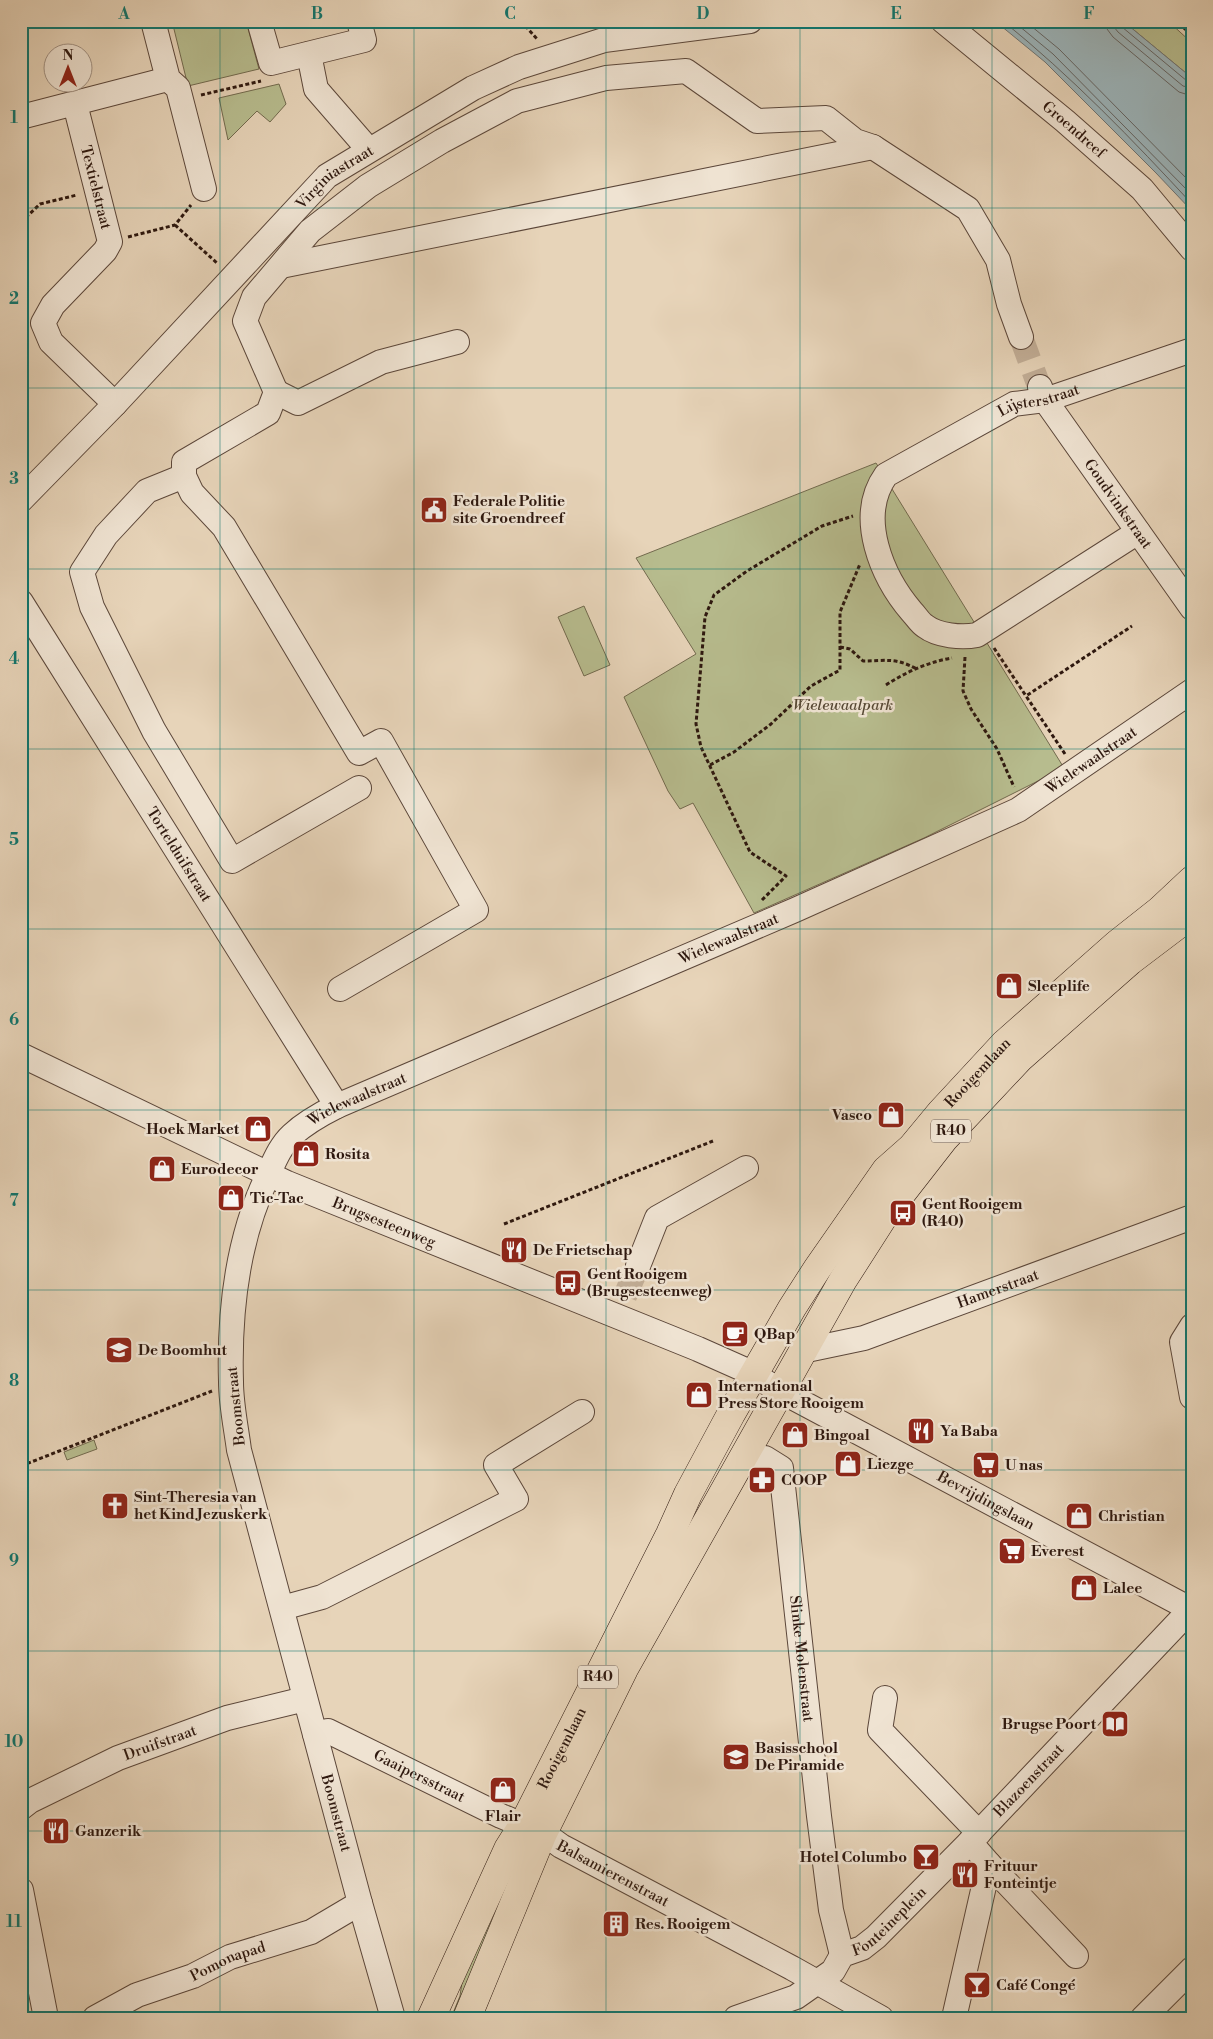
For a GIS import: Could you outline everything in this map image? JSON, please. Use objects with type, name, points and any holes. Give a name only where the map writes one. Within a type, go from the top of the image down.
[{"type":"main road","name":"Rooigemlaan","points":[[467,2018],[533,1829],[688,1494],[753,1376],[807,1285],[886,1170],[912,1147],[940,1112],[1004,1044],[1116,944],[1160,910],[1192,880]]},
{"type":"main road","name":"Rooigemlaan","points":[[432,2018],[508,1849],[533,1829],[802,1351],[843,1280],[884,1216],[944,1138],[1020,1058],[1130,961],[1192,914]]},
{"type":"street","points":[[153,21],[168,79],[178,88],[204,189]]},
{"type":"street","points":[[259,21],[271,63],[364,40],[360,21]]},
{"type":"street","name":"Virginiastraat","points":[[21,500],[115,404],[327,176],[473,88],[519,67],[604,40],[662,26],[750,21]]},
{"type":"street","name":"Groendreef","points":[[944,21],[1065,121],[1142,189],[1192,249]]},
{"type":"street","points":[[309,54],[316,89],[369,150]]},
{"type":"street","points":[[457,342],[381,362],[298,403],[276,392],[245,321],[254,297],[310,231],[368,186],[442,142],[517,101],[606,78],[686,71],[757,121],[826,118],[855,141],[873,147],[968,209],[998,260],[1009,304],[1021,337]]},
{"type":"street","points":[[22,116],[168,79]]},
{"type":"street","name":"Textielstraat","points":[[75,104],[110,242],[105,251],[53,305],[42,323],[51,342],[115,404]]},
{"type":"street","points":[[281,266],[873,147]]},
{"type":"street","name":"Lijsterstraat","points":[[967,646],[925,626],[899,597],[878,554],[873,510],[878,487],[886,475],[1014,404],[1042,393],[1192,350]]},
{"type":"street","points":[[276,392],[268,413],[184,462],[184,476],[192,493],[224,527],[359,753],[381,741],[476,910],[340,989]]},
{"type":"street","name":"Goudvinkstraat","points":[[1042,393],[1192,608]]},
{"type":"street","points":[[184,476],[147,491],[106,535],[82,572],[92,607],[154,731],[232,861],[359,788]]},
{"type":"street","points":[[967,646],[977,635],[1138,532]]},
{"type":"street","name":"Tortelduifstraat","points":[[21,602],[337,1106]]},
{"type":"street","name":"Wielewaalstraat","points":[[268,1174],[278,1154],[292,1135],[315,1118],[337,1106],[795,910],[1021,808],[1192,691]]},
{"type":"street","name":"Brugsesteenweg","points":[[21,1055],[268,1174],[621,1306],[698,1349],[753,1376]]},
{"type":"street","points":[[638,1266],[657,1218],[746,1168]]},
{"type":"street","name":"Boomstraat","points":[[268,1174],[259,1192],[237,1274],[231,1325],[231,1384],[239,1450],[360,1903],[393,2018]]},
{"type":"street","name":"Hamerstraat","points":[[802,1351],[864,1338],[1192,1216]]},
{"type":"street","points":[[1192,1326],[1182,1342],[1188,1362],[1192,1397]]},
{"type":"street","points":[[753,1376],[780,1391]]},
{"type":"street","name":"Bevrijdingslaan","points":[[780,1391],[1192,1610]]},
{"type":"street","points":[[282,1608],[322,1597],[516,1499],[496,1465],[582,1412]]},
{"type":"street","name":"Slinke Molenstraat","points":[[737,1467],[765,1458],[781,1468],[819,1816],[831,1910],[842,1955]]},
{"type":"street","name":"Blazoenstraat","points":[[974,1837],[1192,1610]]},
{"type":"street","points":[[885,1698],[880,1730],[974,1837],[988,1864],[1076,1956]]},
{"type":"street","name":"Druifstraat","points":[[21,1808],[30,1801],[118,1758],[227,1718],[305,1699]]},
{"type":"street","name":"Gaaipersstraat","points":[[315,1734],[328,1731],[501,1816],[533,1829]]},
{"type":"street","name":"Balsamierenstraat","points":[[533,1829],[561,1846],[816,1981]]},
{"type":"street","name":"Fonteineplein","points":[[736,2018],[794,2008],[816,1981],[833,1971],[842,1955],[862,1948],[876,1937],[974,1837]]},
{"type":"street","points":[[954,2018],[988,1864]]},
{"type":"street","points":[[21,1890],[46,2018]]},
{"type":"street","name":"Pomonapad","points":[[96,2018],[137,1995],[193,1976],[230,1957],[311,1932],[360,1903]]},
{"type":"street","points":[[1143,2018],[1192,1968]]},
{"type":"street","points":[[816,1981],[880,2018]]},
{"type":"path","points":[[1184,21],[1182,26],[1192,36]]},
{"type":"path","points":[[181,100],[268,79]]},
{"type":"path","points":[[110,242],[175,225],[204,189]]},
{"type":"path","points":[[21,222],[40,204],[96,191]]},
{"type":"path","points":[[175,225],[232,278]]},
{"type":"path","points":[[786,876],[750,852],[701,747],[696,724],[705,617],[714,596],[748,571],[822,526],[873,510]]},
{"type":"path","points":[[710,765],[734,752],[771,724],[811,686],[840,670],[840,612],[850,586]]},
{"type":"path","points":[[999,621],[994,649],[1076,770]]},
{"type":"path","points":[[1026,696],[1132,626]]},
{"type":"path","points":[[886,684],[905,673],[941,660],[967,646]]},
{"type":"path","points":[[967,646],[963,691],[970,709],[997,749],[1012,779],[1021,808]]},
{"type":"path","points":[[840,647],[850,649],[863,661],[885,659],[917,668]]},
{"type":"path","points":[[504,1224],[714,1141]]},
{"type":"path","points":[[21,1466],[231,1384]]},
{"type":"green space","points":[[172,21],[246,21],[259,69],[188,86]]},
{"type":"green space","points":[[1123,21],[1168,21],[1192,43],[1192,78]]},
{"type":"green space","points":[[279,84],[286,104],[270,122],[257,111],[228,140],[219,98]]},
{"type":"green space","name":"Wielewaalpark","points":[[876,463],[1064,768],[924,838],[754,913],[693,803],[680,809],[668,791],[624,697],[696,654],[636,558]]},
{"type":"green space","points":[[584,606],[610,665],[584,676],[558,617]]},
{"type":"green space","points":[[94,1440],[97,1449],[67,1460],[64,1452]]},
{"type":"green space","points":[[517,1870],[458,2018],[451,2018],[460,1996],[463,1975],[497,1892]]},
{"type":"water","points":[[995,21],[1123,21],[1192,78],[1192,211],[1045,62]]},
{"type":"tunnel","points":[[1021,337],[1039,386]]},
{"type":"tunnel","points":[[625,1296],[638,1266]]},
{"type":"place","name":"Federale Politie site Groendreef","points":[[434,510]]},
{"type":"place","name":"Sleeplife","points":[[1009,986]]},
{"type":"place","name":"Vasco","points":[[891,1115]]},
{"type":"place","name":"Hoek Market","points":[[258,1129]]},
{"type":"place","name":"Rosita","points":[[306,1154]]},
{"type":"place","name":"Eurodecor","points":[[162,1169]]},
{"type":"place","name":"Tic-Tac","points":[[231,1198]]},
{"type":"place","name":"Gent Rooigem (R40)","points":[[903,1213]]},
{"type":"place","name":"De Frietschap","points":[[514,1250]]},
{"type":"place","name":"Gent Rooigem (Brugsesteenweg)","points":[[568,1283]]},
{"type":"place","name":"QBap","points":[[735,1334]]},
{"type":"place","name":"De Boomhut","points":[[119,1350]]},
{"type":"place","name":"International Press Store Rooigem","points":[[699,1395]]},
{"type":"place","name":"Ya Baba","points":[[921,1431]]},
{"type":"place","name":"Bingoal","points":[[795,1435]]},
{"type":"place","name":"Liezge","points":[[848,1464]]},
{"type":"place","name":"U nas","points":[[986,1465]]},
{"type":"place","name":"COOP","points":[[762,1480]]},
{"type":"place","name":"Sint-Theresia van het Kind Jezuskerk","points":[[115,1506]]},
{"type":"place","name":"Christian","points":[[1079,1516]]},
{"type":"place","name":"Everest","points":[[1012,1551]]},
{"type":"place","name":"Lalee","points":[[1084,1588]]},
{"type":"place","name":"Brugse Poort","points":[[1115,1724]]},
{"type":"place","name":"Basisschool De Piramide","points":[[736,1757]]},
{"type":"place","name":"Flair","points":[[503,1790]]},
{"type":"place","name":"Ganzerik","points":[[56,1831]]},
{"type":"place","name":"Hotel Columbo","points":[[926,1857]]},
{"type":"place","name":"Frituur Fonteintje","points":[[965,1875]]},
{"type":"place","name":"Res. Rooigem","points":[[616,1924]]},
{"type":"place","name":"Café Congé","points":[[977,1985]]}]
